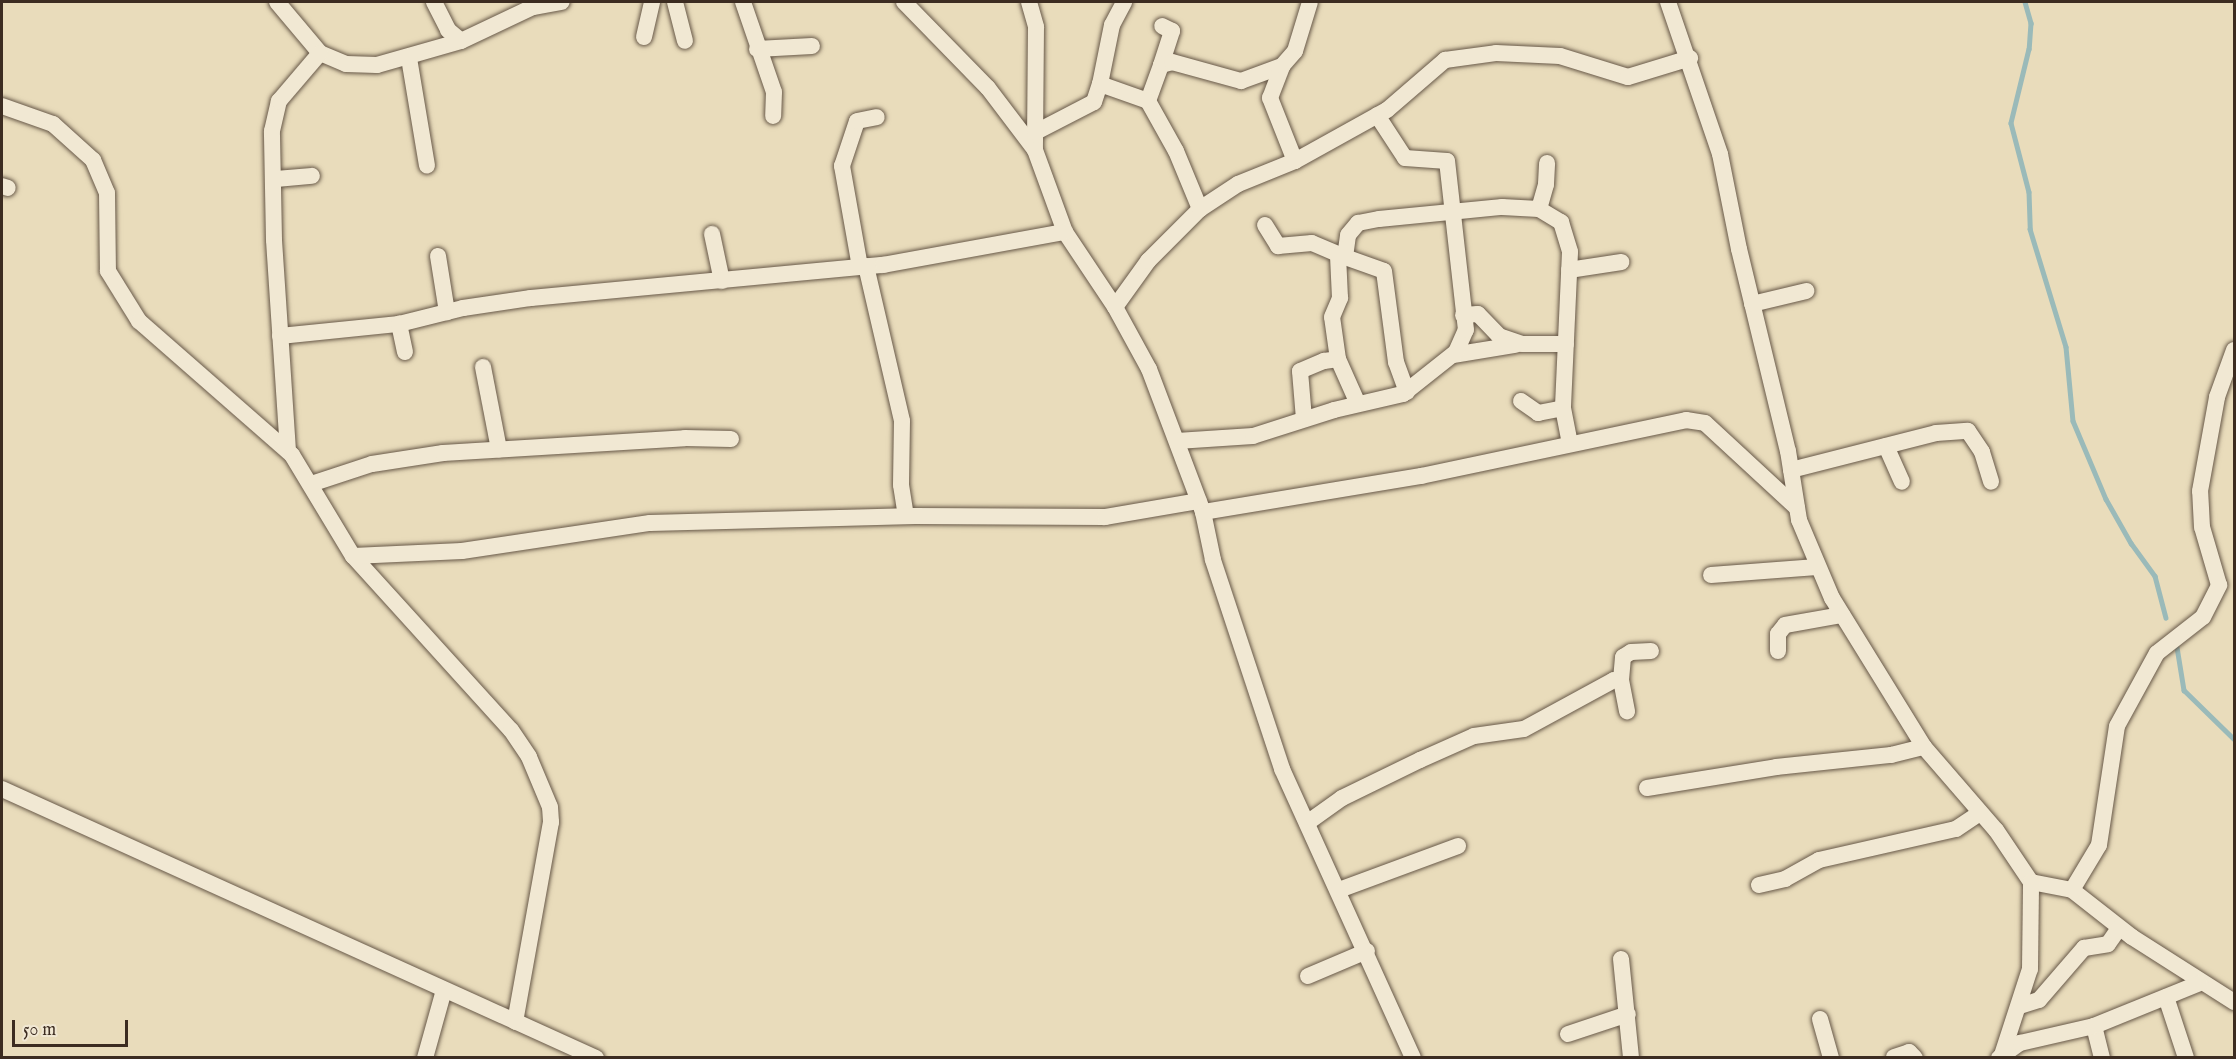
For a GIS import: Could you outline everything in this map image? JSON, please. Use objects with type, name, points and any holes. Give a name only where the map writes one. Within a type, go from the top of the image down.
[{"type":"street","points":[[277,2],[320,53],[346,64],[377,65],[409,58],[461,41],[533,7],[562,2]]},
{"type":"street","points":[[434,2],[448,30],[461,41]]},
{"type":"street","points":[[644,37],[653,2],[645,2]]},
{"type":"street","points":[[675,2],[685,41]]},
{"type":"street","points":[[743,2],[757,49],[774,92],[773,116]]},
{"type":"street","points":[[904,2],[988,88],[1035,150],[1065,232],[1115,307],[1149,369],[1201,507],[1214,560],[1282,769],[1367,951],[1413,1058]]},
{"type":"street","points":[[1029,2],[1036,27]]},
{"type":"street","points":[[1035,150],[1036,27],[1043,2]]},
{"type":"street","points":[[1036,132],[1094,102],[1112,24],[1124,2]]},
{"type":"street","points":[[1294,161],[1270,98],[1282,66],[1294,51],[1310,2]]},
{"type":"street","points":[[1668,2],[1690,58],[1720,154],[1791,470],[1797,508],[1817,567],[1842,615],[1924,747],[1980,813],[2031,882],[2030,969],[2020,1006],[2000,1057]]},
{"type":"street","points":[[1148,101],[1172,31],[1162,26]]},
{"type":"street","points":[[757,49],[812,46]]},
{"type":"street","points":[[288,451],[274,240],[276,179],[272,131],[279,101],[320,53]]},
{"type":"street","points":[[1115,307],[1148,261],[1200,209],[1238,184],[1294,161],[1377,115],[1410,93],[1432,68],[1469,56],[1560,56],[1628,77],[1690,58]]},
{"type":"street","points":[[409,58],[427,165]]},
{"type":"street","points":[[1161,65],[1172,62],[1241,81],[1282,66]]},
{"type":"street","points":[[1100,84],[1148,101],[1176,151],[1200,209]]},
{"type":"street","points":[[2,106],[52,124],[93,160],[107,194],[108,271],[118,291],[139,321],[288,451],[311,484],[354,556],[511,730],[528,757],[550,807],[548,850],[530,928],[515,1022]]},
{"type":"street","points":[[1177,441],[1253,436],[1304,419],[1407,392],[1453,355],[1466,330],[1447,161],[1405,158],[1377,115]]},
{"type":"street","points":[[877,117],[857,121],[842,165],[863,267],[902,421],[901,485],[906,516]]},
{"type":"street","points":[[1539,208],[1546,184],[1547,163]]},
{"type":"street","points":[[276,179],[312,176]]},
{"type":"street","points":[[1358,404],[1338,359],[1332,317],[1340,298],[1342,256],[1348,235],[1358,223],[1453,212],[1539,208],[1561,222],[1570,252],[1563,408],[1570,442]]},
{"type":"street","points":[[1265,225],[1278,246],[1312,243],[1384,271],[1392,339],[1407,392]]},
{"type":"street","points":[[280,336],[399,324],[447,312],[531,298],[863,267],[1065,232]]},
{"type":"street","points":[[712,234],[722,280]]},
{"type":"street","points":[[438,256],[447,312]]},
{"type":"street","points":[[1569,270],[1621,262]]},
{"type":"street","points":[[1752,304],[1806,291]]},
{"type":"street","points":[[1463,315],[1478,314],[1499,336],[1522,344]]},
{"type":"street","points":[[399,324],[405,352]]},
{"type":"street","points":[[1453,355],[1493,345],[1566,344]]},
{"type":"street","points":[[2072,891],[2099,845],[2117,726],[2157,653],[2203,617],[2219,585],[2202,527],[2200,491],[2217,397],[2235,351]]},
{"type":"street","points":[[1304,419],[1300,371],[1338,359]]},
{"type":"street","points":[[483,367],[499,449]]},
{"type":"street","points":[[1521,401],[1538,413],[1563,408]]},
{"type":"street","points":[[354,556],[462,551],[650,523],[906,516],[1105,517],[1201,507],[1421,476],[1570,442],[1686,420],[1705,423],[1797,508]]},
{"type":"street","points":[[1791,470],[1936,433],[1968,431],[1982,452],[1991,482]]},
{"type":"street","points":[[311,484],[372,464],[499,449],[685,438],[732,439]]},
{"type":"street","points":[[1886,446],[1902,482]]},
{"type":"street","points":[[1711,575],[1817,567]]},
{"type":"street","points":[[1778,651],[1778,634],[1785,625],[1842,615]]},
{"type":"street","points":[[1627,711],[1621,680],[1623,657],[1631,652],[1651,651]]},
{"type":"street","points":[[1307,823],[1342,798],[1420,760],[1474,736],[1524,729],[1621,680]]},
{"type":"street","points":[[1647,788],[1776,767],[1891,755],[1924,747]]},
{"type":"street","points":[[2,789],[596,1058]]},
{"type":"street","points":[[1759,885],[1785,879],[1819,860],[1956,829],[1980,813]]},
{"type":"street","points":[[1339,890],[1458,846]]},
{"type":"street","points":[[2031,882],[2072,891],[2119,927],[2200,983],[2235,1002]]},
{"type":"street","points":[[2020,1006],[2039,1000],[2084,948],[2108,944],[2119,927]]},
{"type":"street","points":[[1308,976],[1367,951]]},
{"type":"street","points":[[1621,959],[1631,1058]]},
{"type":"street","points":[[2000,1057],[2020,1043],[2094,1026],[2200,983]]},
{"type":"street","points":[[425,1058],[444,990]]},
{"type":"street","points":[[2166,997],[2186,1058]]},
{"type":"street","points":[[1568,1034],[1628,1014]]},
{"type":"street","points":[[1821,1019],[1831,1058]]},
{"type":"street","points":[[2094,1026],[2102,1058]]},
{"type":"street","points":[[1894,1057],[1910,1052],[1915,1058]]},
{"type":"waterway","points":[[2025,2],[2031,23],[2029,49],[2011,123],[2029,192],[2030,229],[2066,347],[2073,421],[2106,499],[2131,543],[2155,576],[2166,618]]},
{"type":"waterway","points":[[2177,647],[2184,690],[2234,739]]}]
